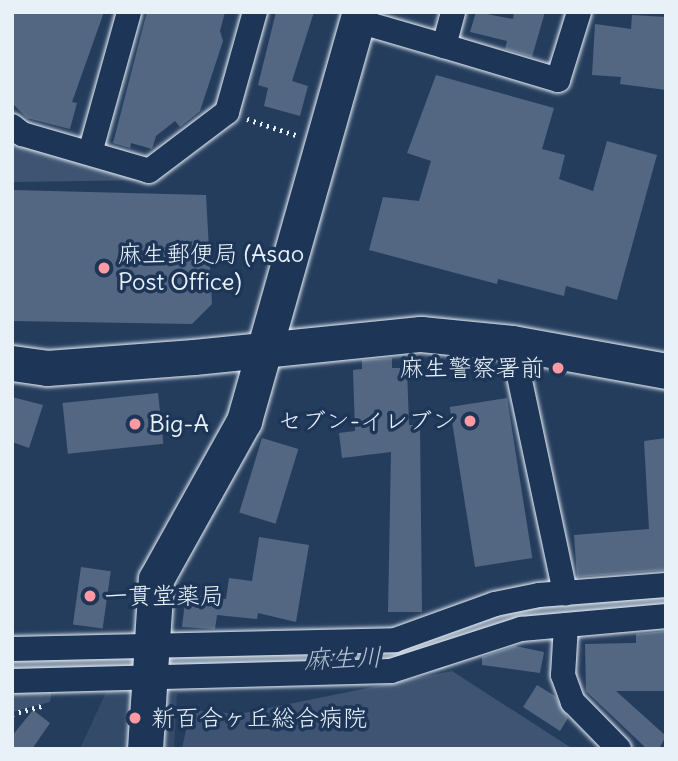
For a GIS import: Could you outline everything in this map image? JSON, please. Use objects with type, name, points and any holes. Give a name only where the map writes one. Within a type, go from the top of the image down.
[{"type":"street","points":[[90,153],[129,12]]},
{"type":"street","points":[[12,125],[22,134],[149,171],[227,112],[255,12]]},
{"type":"street","points":[[444,46],[453,12]]},
{"type":"street","points":[[145,749],[156,579],[244,421],[270,346],[359,17],[558,80],[579,12]]},
{"type":"street","points":[[12,363],[47,368],[421,334],[512,343],[666,371]]},
{"type":"street","points":[[512,343],[565,593],[585,611],[666,616]]},
{"type":"street","points":[[12,649],[151,661],[391,671],[432,663],[496,635],[666,585]]},
{"type":"street","points":[[12,681],[151,661],[395,640],[495,604],[565,593]]},
{"type":"street","points":[[585,611],[563,675],[573,702],[618,749]]},
{"type":"path","points":[[227,112],[324,144]]},
{"type":"path","points":[[12,715],[33,708]]},
{"type":"shaded area","points":[[12,141],[17,145],[153,180],[12,182]]},
{"type":"shaded area","points":[[452,671],[573,749],[182,749],[190,710],[239,714]]},
{"type":"shaded area","points":[[52,688],[50,702],[12,712],[12,689]]},
{"type":"shaded area","name":"新百合ヶ丘総合病院","points":[[120,688],[133,694],[177,693],[174,749],[80,749],[107,690]]},
{"type":"building","points":[[12,12],[104,12],[72,102],[77,103],[70,129],[27,118],[12,103]]},
{"type":"building","points":[[147,12],[225,12],[220,31],[223,41],[200,111],[180,127],[175,121],[156,136],[152,149],[131,143],[130,148],[113,143]]},
{"type":"building","points":[[276,12],[314,12],[292,81],[308,86],[300,116],[264,106],[268,88],[258,85]]},
{"type":"building","points":[[476,12],[513,19],[514,12],[545,12],[532,57],[505,49],[507,41],[470,32]]},
{"type":"building","points":[[632,15],[666,17],[666,90],[620,84],[621,77],[592,75],[595,24],[631,29]]},
{"type":"building","points":[[436,75],[554,108],[542,149],[565,155],[559,179],[593,191],[607,141],[657,155],[617,300],[566,286],[564,296],[498,279],[497,284],[369,250],[383,197],[419,201],[431,161],[407,153]]},
{"type":"building","points":[[12,190],[206,195],[212,304],[192,324],[12,321]]},
{"type":"building","points":[[392,358],[392,368],[407,368],[409,425],[420,425],[422,612],[388,612],[391,452],[342,458],[339,433],[355,431],[353,370],[362,369],[362,360]]},
{"type":"building","points":[[158,393],[163,444],[68,454],[63,403]]},
{"type":"building","points":[[12,397],[43,405],[29,448],[12,442]]},
{"type":"building","points":[[507,398],[532,558],[475,567],[450,407]]},
{"type":"building","points":[[262,438],[298,449],[276,524],[239,513]]},
{"type":"building","points":[[666,438],[666,570],[577,577],[574,535],[649,529],[644,441]]},
{"type":"building","points":[[259,537],[309,545],[296,622],[258,613],[257,619],[217,615],[215,629],[182,627],[186,594],[226,599],[229,578],[252,581]]},
{"type":"building","points":[[81,567],[111,571],[103,629],[73,624]]},
{"type":"building","points":[[666,631],[666,691],[616,691],[666,736],[659,749],[647,749],[586,691],[585,644],[636,643],[636,634]]},
{"type":"building","points":[[515,646],[544,652],[540,673],[482,665],[482,657]]},
{"type":"building","points":[[537,685],[555,696],[568,718],[560,731],[523,707]]},
{"type":"building","points":[[33,710],[50,723],[32,749],[12,749],[12,736]]},
{"type":"waterway","name":"麻生川","points":[[12,666],[384,658],[437,649],[494,620],[533,611],[666,604]]},
{"type":"place","name":"麻生郵便局 (Asao Post Office)","points":[[104,268]]},
{"type":"place","name":"麻生警察署前","points":[[558,368]]},
{"type":"place","name":"セブン-イレブン","points":[[470,421]]},
{"type":"place","name":"Big-A","points":[[135,424]]},
{"type":"place","name":"一貫堂薬局","points":[[90,596]]},
{"type":"place","name":"新百合ヶ丘総合病院","points":[[135,718]]}]
